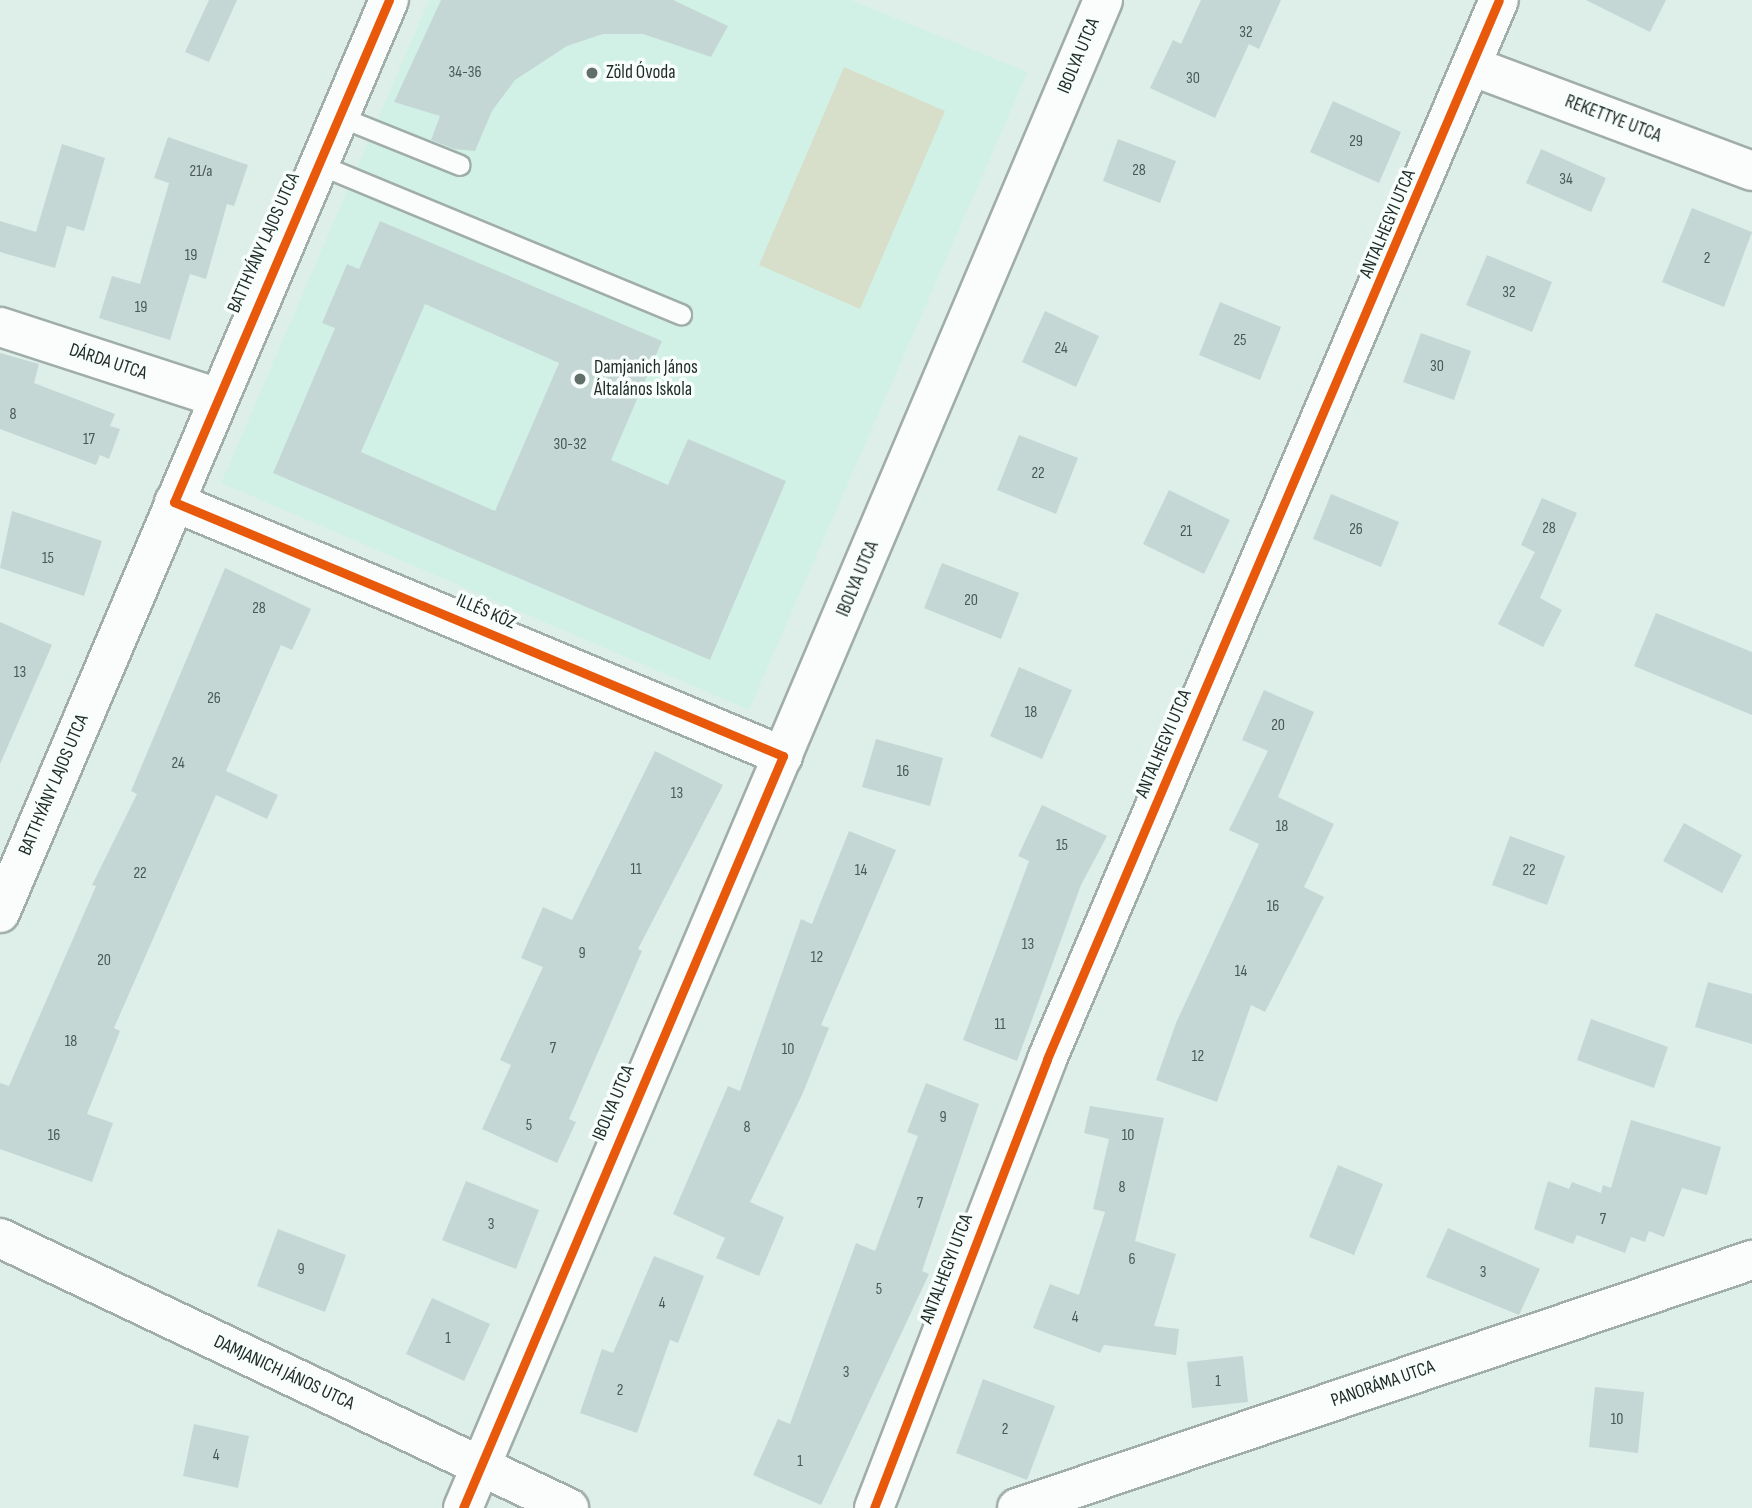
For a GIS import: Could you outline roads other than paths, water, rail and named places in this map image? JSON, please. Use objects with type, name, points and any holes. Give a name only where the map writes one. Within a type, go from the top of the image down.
[{"type":"street","name":"BATTHYÁNY LAJOS UTCA","points":[[0,913],[216,397],[389,0]]},
{"type":"street","name":"IBOLYA UTCA","points":[[463,1508],[477,1465],[783,755],[1103,0]]},
{"type":"street","name":"ANTALHEGYI UTCA","points":[[874,1508],[1047,1059],[1474,67],[1499,0]]},
{"type":"street","name":"REKETTYE UTCA","points":[[1474,67],[1752,172]]},
{"type":"street","name":"DÁRDA UTCA","points":[[0,327],[216,397]]},
{"type":"street","name":"ILLÉS KÖZ","points":[[174,502],[783,755]]},
{"type":"street","name":"DAMJANICH JÁNOS UTCA","points":[[0,1238],[569,1508]]},
{"type":"street","name":"PANORÁMA UTCA","points":[[1017,1508],[1751,1255]]},
{"type":"lane","points":[[338,116],[460,164]]},
{"type":"lane","points":[[318,164],[681,314]]},
{"type":"place","name":"Zöld Óvoda","points":[[592,73]]},
{"type":"place","name":"Damjanich János Általános Iskola","points":[[580,379]]}]
